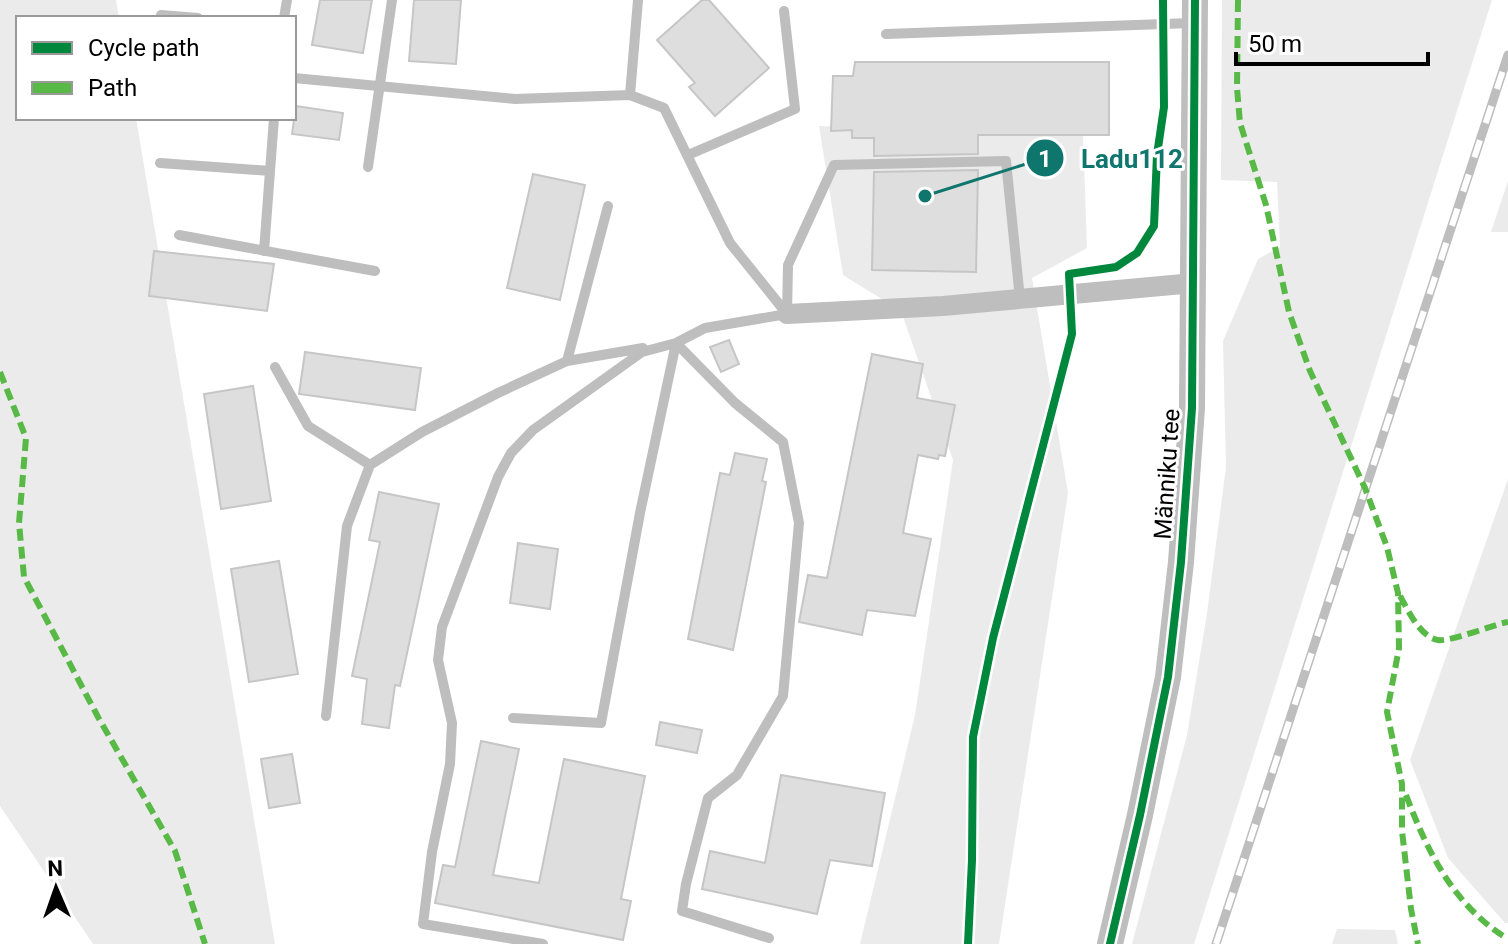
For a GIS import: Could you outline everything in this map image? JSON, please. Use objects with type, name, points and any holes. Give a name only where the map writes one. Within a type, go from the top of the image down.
[{"type":"street","name":"Männiku tee","points":[[1110,944],[1156,737],[1173,636],[1192,408],[1194,11]]},
{"type":"street","points":[[787,314],[943,306],[1194,283]]},
{"type":"lane","points":[[368,167],[392,0]]},
{"type":"lane","points":[[630,95],[638,0]]},
{"type":"lane","points":[[688,155],[795,109],[784,11]]},
{"type":"lane","points":[[886,34],[1194,11]]},
{"type":"lane","points":[[161,15],[173,16]]},
{"type":"lane","points":[[296,78],[515,99],[630,95],[664,108],[730,243],[787,314]]},
{"type":"lane","points":[[264,251],[274,120]]},
{"type":"lane","points":[[787,314],[788,265],[834,165],[1006,161],[1020,299]]},
{"type":"lane","points":[[160,163],[270,171]]},
{"type":"lane","points":[[567,361],[608,206]]},
{"type":"lane","points":[[179,235],[375,271]]},
{"type":"lane","points":[[543,944],[423,924],[432,852],[450,764],[452,723],[438,660],[442,627],[498,477],[511,453],[533,430],[642,352],[676,343],[705,328],[787,314]]},
{"type":"lane","points":[[326,716],[347,526],[370,465],[422,432],[567,361],[676,343]]},
{"type":"lane","points":[[513,718],[601,723],[640,513],[676,343]]},
{"type":"lane","points":[[676,343],[735,403],[783,442],[799,523],[783,696],[737,775],[708,798],[682,911],[769,938]]},
{"type":"lane","points":[[275,367],[308,426],[370,465]]},
{"type":"shaded area","points":[[0,0],[116,0],[119,16],[16,16],[16,120],[136,120],[275,944],[93,944],[0,806]]},
{"type":"shaded area","points":[[1222,0],[1492,0],[1194,944],[1132,944],[1187,735],[1207,613],[1226,467],[1223,341],[1258,259],[1280,247],[1277,182],[1221,180]]},
{"type":"shaded area","points":[[819,126],[1083,135],[1087,248],[1032,278],[1068,493],[999,944],[860,944],[915,715],[953,460],[901,311],[843,275]]},
{"type":"shaded area","points":[[1508,181],[1508,232],[1491,232]]},
{"type":"shaded area","points":[[1508,479],[1508,923],[1505,923],[1448,858],[1410,760]]},
{"type":"shaded area","points":[[1337,929],[1395,930],[1398,944],[1332,944]]},
{"type":"building","points":[[320,0],[372,0],[363,53],[312,45]]},
{"type":"building","points":[[414,0],[461,0],[456,64],[409,61]]},
{"type":"building","points":[[702,0],[709,0],[769,68],[715,116],[689,87],[695,83],[657,40]]},
{"type":"building","points":[[855,62],[1109,62],[1109,135],[978,135],[978,154],[874,156],[874,138],[852,138],[852,130],[831,131],[833,76],[853,76]]},
{"type":"building","points":[[296,106],[343,113],[339,140],[292,134]]},
{"type":"building","points":[[978,170],[976,272],[872,270],[874,172]]},
{"type":"building","points":[[533,174],[585,185],[560,300],[507,288]]},
{"type":"building","points":[[154,251],[274,264],[267,311],[149,296]]},
{"type":"building","points":[[729,340],[739,364],[721,372],[710,347]]},
{"type":"building","points":[[305,352],[421,368],[415,410],[299,394]]},
{"type":"building","points":[[872,354],[923,364],[917,398],[955,405],[945,456],[939,455],[938,459],[918,455],[903,533],[931,539],[915,616],[867,610],[862,635],[799,622],[808,575],[827,578]]},
{"type":"building","points":[[253,386],[271,501],[221,509],[204,394]]},
{"type":"building","points":[[735,453],[767,459],[762,481],[766,482],[733,650],[688,639],[720,473],[730,475]]},
{"type":"building","points":[[379,492],[439,504],[400,686],[395,685],[389,728],[362,724],[367,679],[352,676],[380,542],[369,540]]},
{"type":"building","points":[[518,543],[558,549],[550,609],[510,603]]},
{"type":"building","points":[[279,561],[298,674],[249,682],[231,569]]},
{"type":"building","points":[[660,722],[702,730],[697,753],[656,745]]},
{"type":"building","points":[[481,741],[519,749],[493,875],[539,883],[564,759],[645,776],[621,899],[631,901],[623,940],[435,903],[443,865],[455,867]]},
{"type":"building","points":[[292,754],[300,803],[269,808],[261,759]]},
{"type":"building","points":[[781,775],[885,793],[872,866],[830,860],[817,914],[702,889],[710,851],[765,863]]},
{"type":"railway","points":[[1216,944],[1508,55]]},
{"type":"marked path","points":[[1238,0],[1237,88],[1240,123],[1266,205],[1289,312],[1310,371],[1365,488],[1387,547],[1398,593],[1399,648],[1387,712],[1402,784],[1402,831],[1418,944]]},
{"type":"marked path","points":[[0,372],[26,438],[19,523],[24,577],[98,717],[175,851],[205,944]]},
{"type":"marked path","points":[[1400,596],[1420,628],[1438,640],[1508,622]]},
{"type":"marked path","points":[[1406,795],[1445,876],[1472,911],[1508,939]]},
{"type":"cycle path","points":[[968,944],[973,737],[993,638],[1072,334],[1069,274],[1116,267],[1137,253],[1154,226],[1157,155],[1164,107],[1163,0]]},
{"type":"cycle path","points":[[1110,944],[1168,677],[1181,562],[1192,408],[1195,0]]},
{"type":"place","name":"Ladu112","points":[[925,196]]}]
